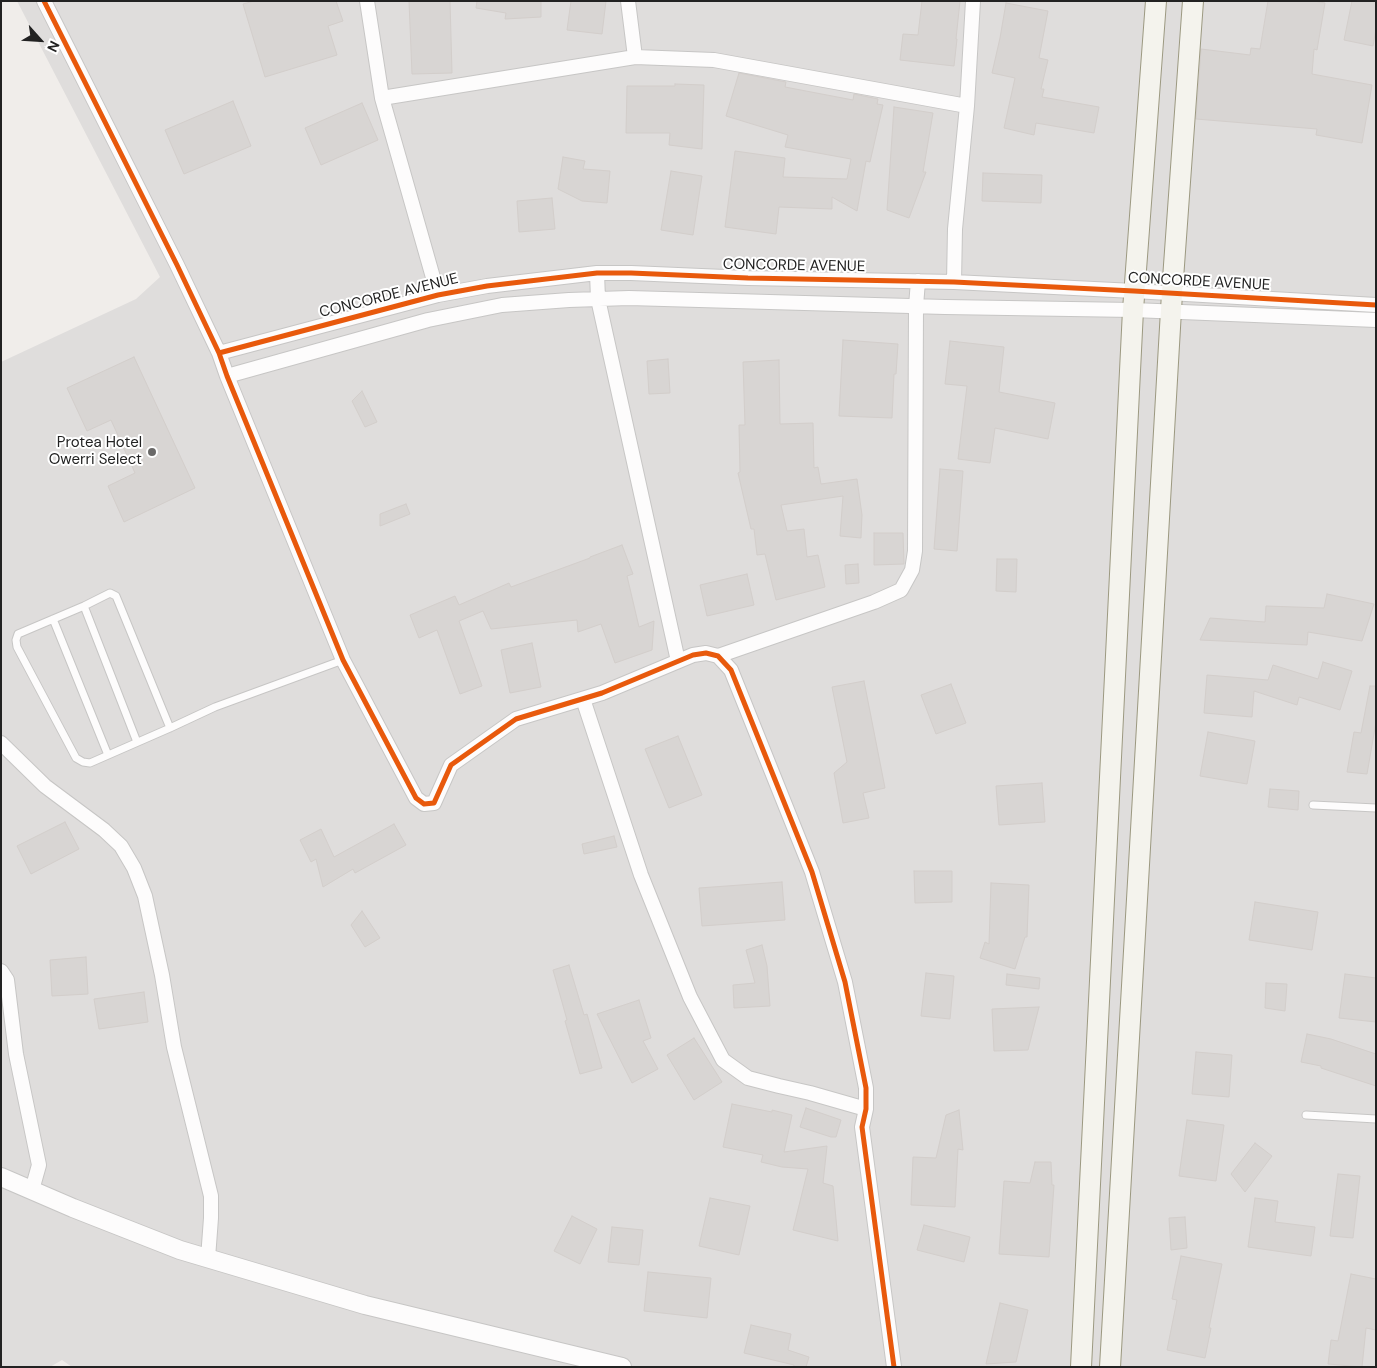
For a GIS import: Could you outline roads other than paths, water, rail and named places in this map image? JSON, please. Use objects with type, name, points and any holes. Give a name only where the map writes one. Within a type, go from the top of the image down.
[{"type":"main road","points":[[1081,1367],[1134,300],[1156,1]]},
{"type":"main road","points":[[1110,1367],[1172,302],[1194,1]]},
{"type":"street","points":[[44,1],[177,265],[219,353],[343,660],[416,798],[424,804],[434,802],[451,765],[516,719],[583,699],[693,655],[706,653],[718,656],[731,670],[812,872],[846,982],[866,1088],[866,1109],[862,1127],[894,1367]]},
{"type":"street","points":[[367,1],[382,98],[438,294]]},
{"type":"street","points":[[628,1],[634,57]]},
{"type":"street","points":[[954,282],[954,229],[967,106],[973,1]]},
{"type":"street","points":[[382,98],[634,57],[714,60],[967,106]]},
{"type":"street","points":[[597,273],[598,299],[678,661]]},
{"type":"street","name":"CONCORDE AVENUE","points":[[219,353],[438,294],[487,286],[597,273],[954,282],[1134,300],[1376,320]]},
{"type":"street","points":[[718,656],[874,602],[901,590],[912,570],[916,551],[916,306],[918,281]]},
{"type":"street","name":"CONCORDE AVENUE","points":[[227,376],[428,320],[466,312],[502,305],[598,299],[629,298],[916,306],[1134,300],[1376,305]]},
{"type":"street","points":[[583,699],[641,875],[690,997],[723,1060],[748,1078],[866,1109]]},
{"type":"street","points":[[1,743],[45,786],[104,830],[121,846],[134,868],[145,896],[162,974],[174,1047],[211,1196],[212,1218],[208,1258]]},
{"type":"street","points":[[1,971],[6,980],[16,1054],[39,1165],[32,1190]]},
{"type":"street","points":[[1,1177],[72,1208],[180,1250],[365,1305],[622,1367]]},
{"type":"lane","points":[[170,728],[116,596],[110,593],[18,634],[16,640],[17,647],[76,758],[90,763],[170,728],[215,707],[343,660]]},
{"type":"lane","points":[[84,606],[137,742]]},
{"type":"lane","points":[[53,619],[108,755]]},
{"type":"lane","points":[[1313,805],[1376,808]]},
{"type":"lane","points":[[1306,1115],[1376,1119]]},
{"type":"place","name":"Protea Hotel Owerri Select","points":[[152,452]]}]
